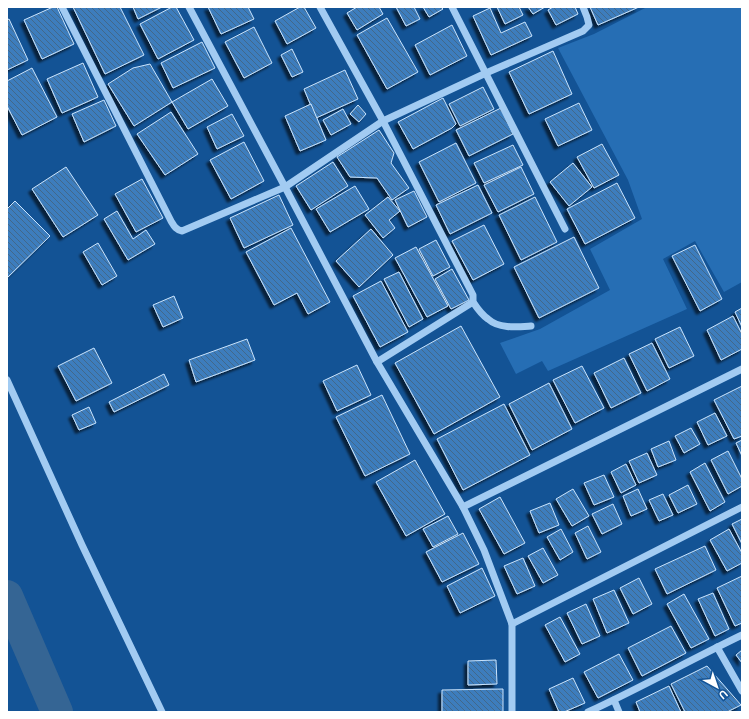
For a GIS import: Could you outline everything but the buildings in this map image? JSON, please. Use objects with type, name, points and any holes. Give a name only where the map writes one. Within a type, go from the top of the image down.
[{"type":"street","points":[[62,7],[176,228],[182,231],[285,187],[383,121],[486,73],[583,31],[589,25],[588,17],[583,7]]},
{"type":"street","points":[[189,7],[377,362],[463,507],[484,550],[512,624],[512,712]]},
{"type":"street","points":[[320,7],[383,121],[473,295],[473,302],[488,319],[496,324],[510,327],[531,326]]},
{"type":"street","points":[[452,7],[566,229]]},
{"type":"street","points":[[377,362],[473,302]]},
{"type":"street","points":[[463,507],[742,369]]},
{"type":"street","points":[[7,380],[82,545],[162,712]]},
{"type":"street","points":[[512,624],[742,507]]},
{"type":"street","points":[[588,712],[742,635]]},
{"type":"street","points":[[717,647],[742,691]]},
{"type":"street","points":[[614,700],[619,712]]},
{"type":"shaded area","points":[[647,7],[742,7],[742,282],[724,292],[695,241],[663,259],[687,309],[548,371],[542,361],[516,374],[500,343],[540,329],[610,290],[590,249],[642,219],[628,180],[558,48],[594,34]]},
{"type":"waterway","points":[[7,596],[57,712]]}]
